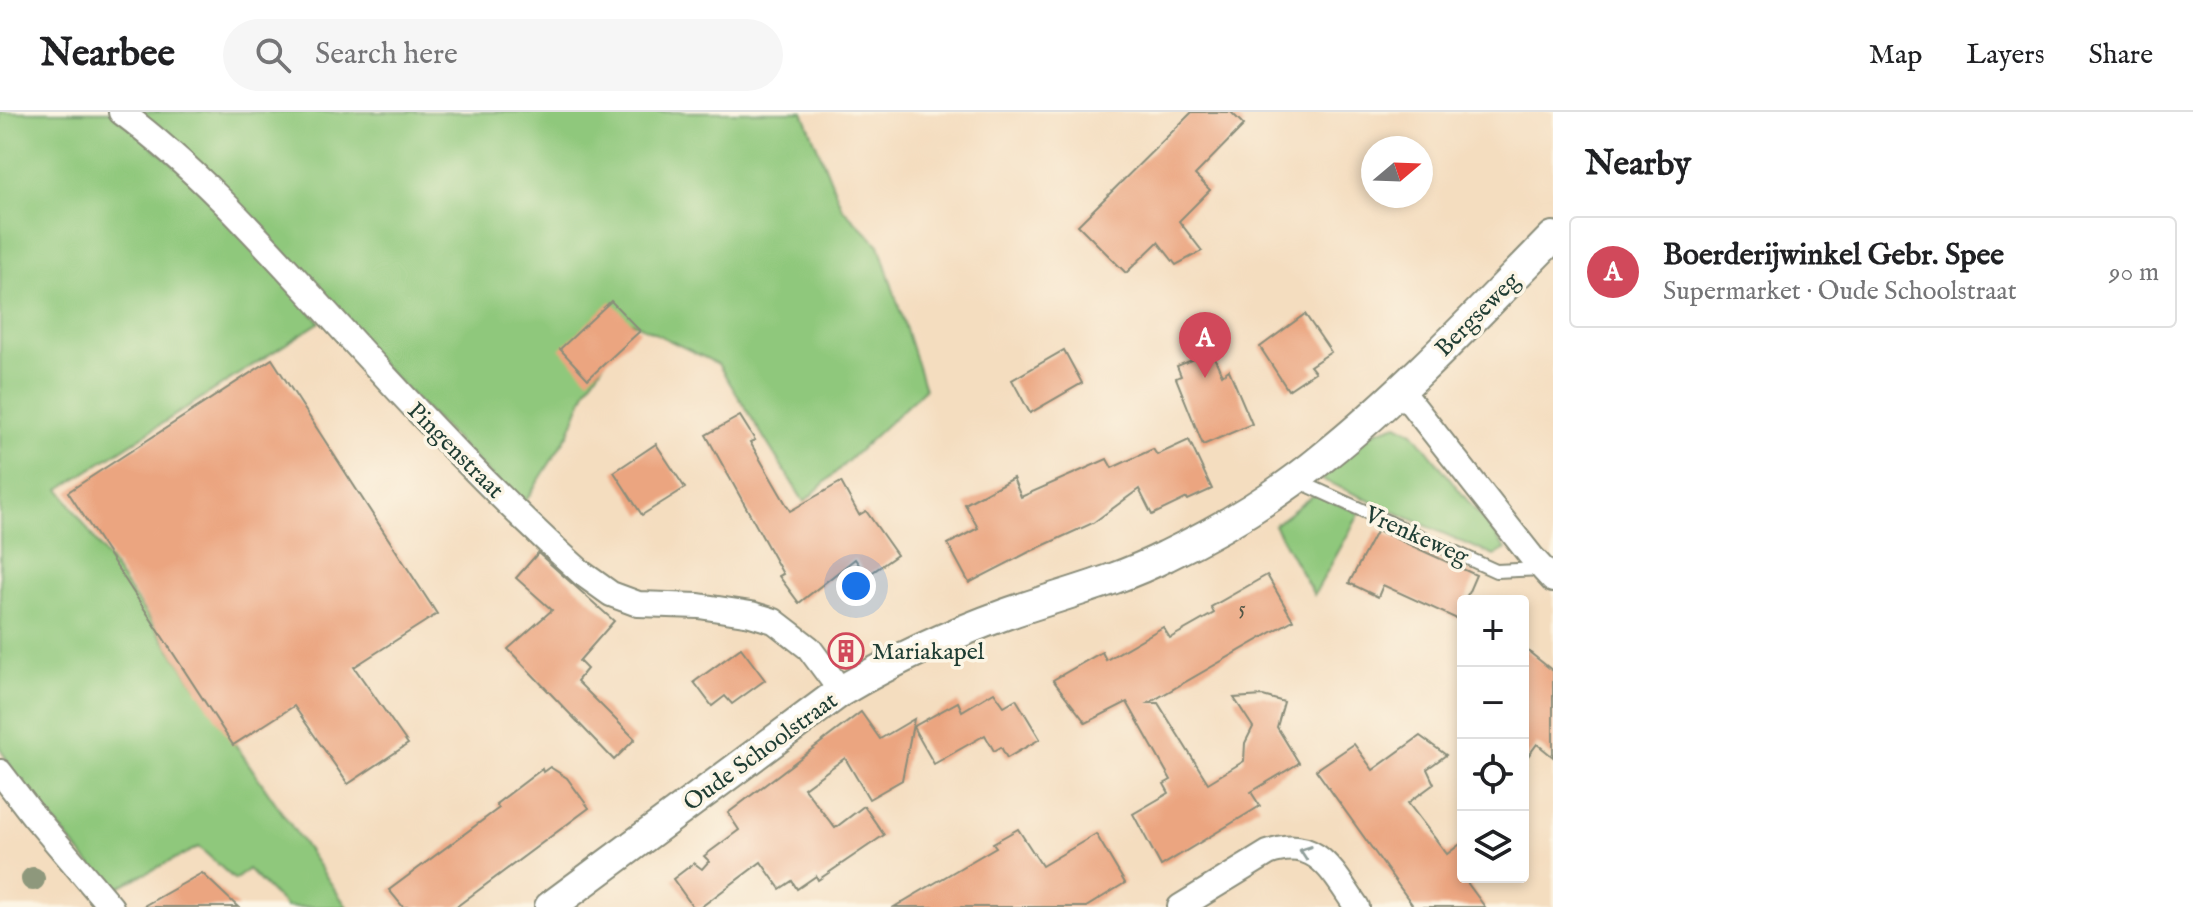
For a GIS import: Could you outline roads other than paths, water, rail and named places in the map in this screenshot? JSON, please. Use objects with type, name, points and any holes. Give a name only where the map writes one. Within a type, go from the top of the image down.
[{"type":"street","name":"Pingenstraat","points":[[121,112],[200,178],[414,408],[583,574],[611,594],[638,604],[699,606],[774,621],[809,648],[841,691]]},
{"type":"street","name":"Bergseweg","points":[[1400,389],[1553,237]]},
{"type":"street","name":"Oude Schoolstraat","points":[[550,907],[841,691],[886,665],[944,638],[1009,613],[1116,579],[1166,557],[1238,517],[1295,479],[1400,389]]},
{"type":"street","name":"Vrenkeweg","points":[[1400,389],[1548,575]]},
{"type":"street","points":[[0,772],[111,907]]},
{"type":"street","points":[[1180,907],[1268,853],[1283,848],[1312,852],[1326,863],[1357,907]]},
{"type":"lane","name":"Vrenkeweg","points":[[1295,479],[1496,571],[1548,575]]},
{"type":"place","name":"Boerderijwinkel Gebr. Spee","points":[[1205,378]]},
{"type":"place","name":"Mariakapel","points":[[846,651]]}]
